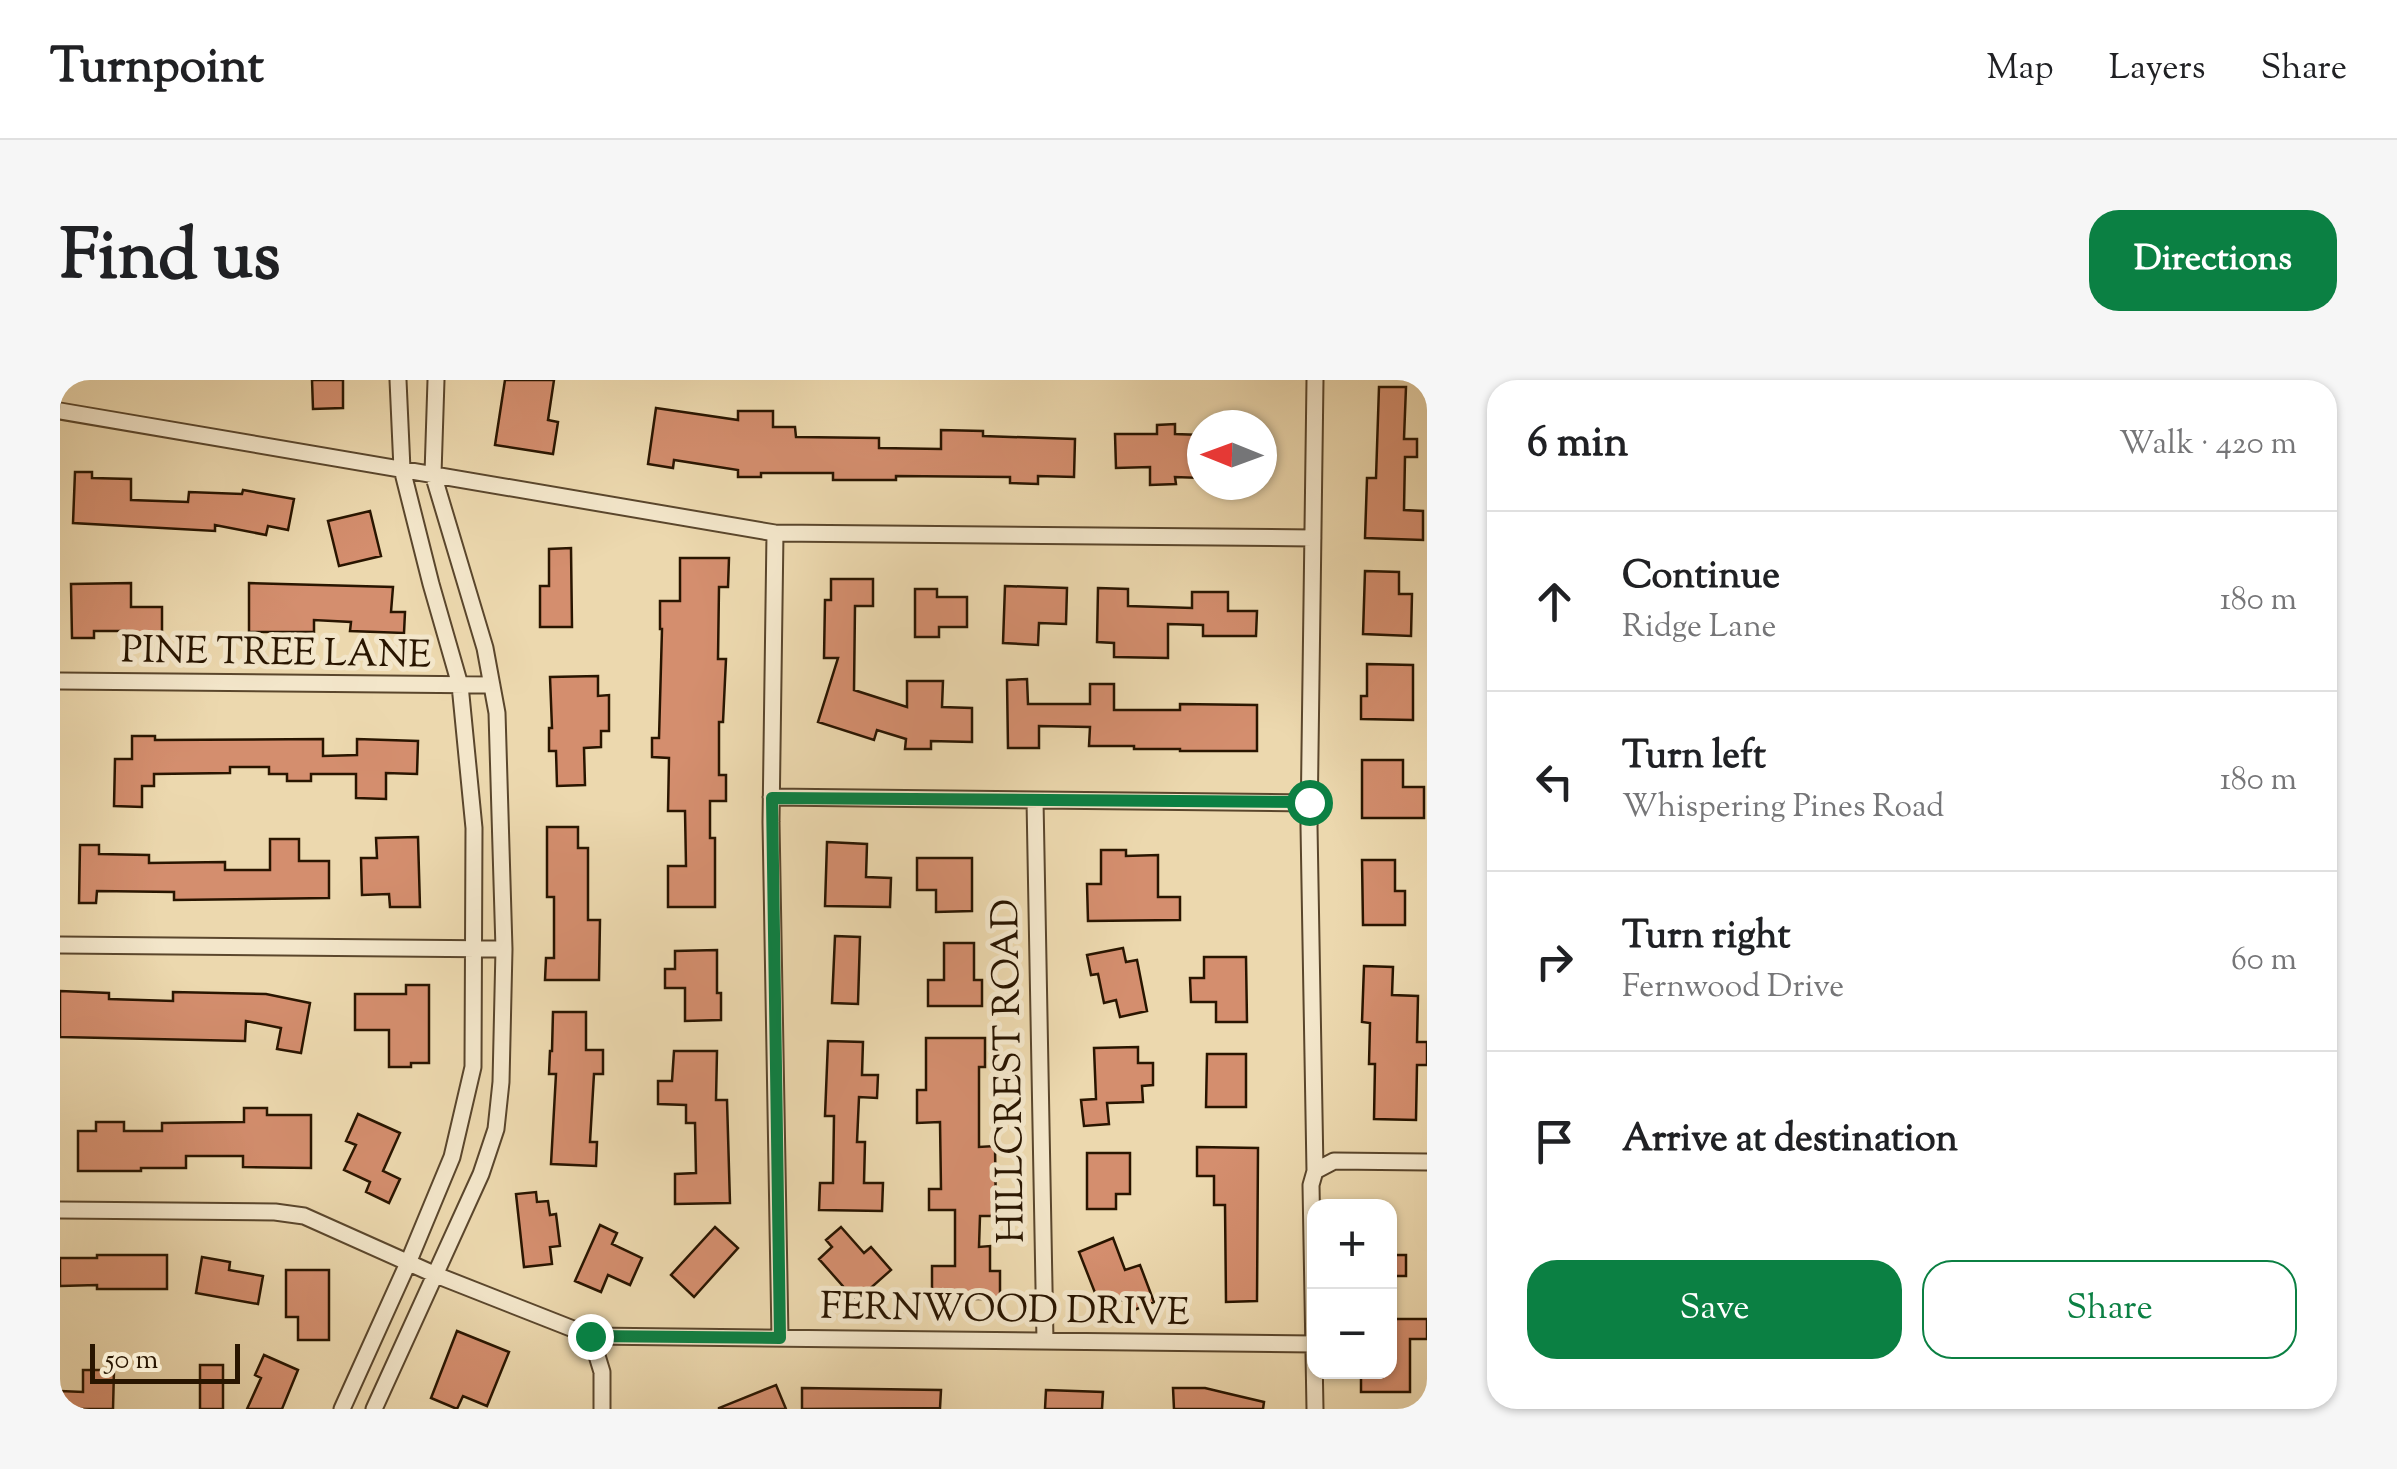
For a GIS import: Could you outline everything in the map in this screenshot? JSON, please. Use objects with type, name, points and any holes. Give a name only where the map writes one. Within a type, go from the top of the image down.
[{"type":"street","points":[[342,1409],[452,1156],[473,1068],[474,828],[460,685],[402,469],[398,380]]},
{"type":"street","points":[[374,1409],[481,1174],[496,1129],[501,1082],[504,949],[497,713],[485,648],[433,474],[436,380]]},
{"type":"street","points":[[1313,1289],[1309,802],[1315,380]]},
{"type":"street","points":[[60,411],[775,533],[1313,538]]},
{"type":"street","points":[[775,533],[772,798],[780,1338]]},
{"type":"street","name":"PINE TREE LANE","points":[[60,681],[492,686]]},
{"type":"street","points":[[772,798],[1309,802]]},
{"type":"street","name":"HILLCREST ROAD","points":[[1035,800],[1044,1341]]},
{"type":"street","points":[[60,946],[504,949]]},
{"type":"street","points":[[1315,1171],[1334,1162],[1427,1162]]},
{"type":"street","name":"FERNWOOD DRIVE","points":[[60,1210],[304,1216],[436,1275],[590,1336],[1307,1344]]},
{"type":"street","points":[[590,1336],[602,1372],[602,1409]]},
{"type":"street","points":[[1315,1379],[1315,1409]]},
{"type":"building","points":[[312,380],[343,380],[343,408],[313,409]]},
{"type":"building","points":[[505,380],[554,380],[548,420],[558,422],[553,454],[495,445]]},
{"type":"building","points":[[1379,387],[1406,387],[1404,439],[1417,439],[1417,457],[1405,457],[1404,510],[1423,511],[1423,540],[1365,538],[1367,478],[1376,478]]},
{"type":"building","points":[[656,408],[738,420],[738,411],[773,411],[773,427],[795,427],[796,437],[879,438],[879,448],[941,449],[941,430],[983,431],[983,436],[1075,439],[1074,477],[1038,476],[1038,484],[1010,483],[1010,477],[833,480],[833,473],[761,473],[761,477],[738,477],[738,470],[674,460],[673,468],[648,464]]},
{"type":"building","points":[[1175,424],[1175,434],[1187,434],[1187,477],[1175,477],[1176,484],[1150,485],[1150,467],[1116,468],[1115,434],[1157,434],[1157,425]]},
{"type":"building","points":[[75,472],[92,472],[92,478],[131,479],[131,500],[188,502],[189,492],[242,494],[243,490],[294,499],[288,530],[268,526],[266,535],[215,525],[215,531],[73,523]]},
{"type":"building","points":[[370,511],[381,556],[339,566],[328,521]]},
{"type":"building","points":[[571,548],[572,627],[540,627],[540,586],[549,586],[549,549]]},
{"type":"building","points":[[680,558],[729,558],[728,587],[719,587],[718,659],[726,659],[723,722],[719,722],[719,775],[726,775],[726,801],[710,801],[710,838],[715,838],[715,907],[668,907],[668,866],[686,866],[685,811],[668,811],[669,758],[652,757],[652,738],[659,738],[660,601],[680,601]]},
{"type":"building","points":[[1365,571],[1399,572],[1399,594],[1412,594],[1411,636],[1363,634]]},
{"type":"building","points":[[831,579],[873,579],[873,606],[855,606],[854,690],[907,707],[907,681],[943,681],[942,707],[972,708],[972,742],[931,741],[931,749],[905,749],[906,739],[877,730],[874,740],[818,722],[838,658],[824,658],[825,600],[831,600]]},
{"type":"building","points":[[131,583],[131,607],[162,607],[162,639],[126,639],[126,631],[94,631],[94,638],[72,638],[71,584]]},
{"type":"building","points":[[249,583],[393,587],[391,612],[405,612],[404,633],[350,631],[351,622],[314,620],[314,632],[249,632]]},
{"type":"building","points":[[1005,586],[1067,588],[1066,624],[1039,623],[1038,645],[1003,643]]},
{"type":"building","points":[[1098,588],[1128,589],[1128,606],[1192,608],[1192,592],[1228,592],[1228,611],[1257,611],[1256,636],[1203,636],[1203,625],[1168,624],[1168,658],[1114,657],[1114,643],[1097,642]]},
{"type":"building","points":[[915,589],[937,589],[937,597],[967,597],[967,627],[939,627],[939,637],[915,637]]},
{"type":"building","points":[[1367,664],[1413,665],[1413,720],[1361,719],[1361,696],[1367,696]]},
{"type":"building","points":[[598,676],[598,696],[609,695],[609,731],[601,731],[601,747],[584,748],[585,785],[557,786],[556,751],[549,751],[550,677]]},
{"type":"building","points":[[1027,679],[1028,704],[1090,704],[1090,684],[1114,684],[1114,710],[1180,710],[1180,704],[1257,705],[1257,751],[1089,746],[1090,727],[1039,726],[1039,748],[1008,748],[1007,680]]},
{"type":"building","points":[[132,736],[155,736],[155,740],[323,739],[323,756],[357,755],[357,739],[418,741],[417,774],[386,773],[386,799],[356,798],[356,774],[311,774],[311,781],[287,781],[287,774],[269,774],[269,767],[230,767],[230,773],[154,774],[154,786],[142,786],[142,807],[114,806],[115,759],[132,759]]},
{"type":"building","points":[[1362,760],[1403,760],[1403,787],[1424,787],[1424,818],[1362,818]]},
{"type":"building","points":[[547,827],[578,827],[578,848],[588,848],[588,920],[600,920],[599,980],[545,980],[546,958],[554,958],[554,897],[547,897]]},
{"type":"building","points":[[418,837],[420,907],[390,907],[389,894],[362,895],[361,858],[377,858],[376,838]]},
{"type":"building","points":[[270,839],[299,839],[299,861],[329,861],[329,898],[174,900],[174,892],[97,891],[96,903],[79,903],[80,845],[99,845],[99,854],[149,855],[149,863],[225,862],[225,870],[270,870]]},
{"type":"building","points":[[827,842],[867,844],[866,877],[891,878],[890,907],[825,906]]},
{"type":"building","points":[[1101,850],[1126,850],[1126,856],[1158,855],[1158,897],[1180,897],[1180,920],[1088,921],[1087,884],[1101,884]]},
{"type":"building","points":[[917,858],[972,858],[972,911],[936,912],[936,890],[917,890]]},
{"type":"building","points":[[1362,860],[1395,860],[1395,891],[1405,891],[1405,925],[1363,925]]},
{"type":"building","points":[[835,936],[860,937],[858,1004],[832,1003]]},
{"type":"building","points":[[944,943],[974,943],[974,980],[982,980],[982,1006],[928,1006],[928,980],[944,980]]},
{"type":"building","points":[[1123,948],[1126,962],[1137,960],[1147,1011],[1120,1017],[1116,1000],[1104,1003],[1098,974],[1091,975],[1087,955]]},
{"type":"building","points":[[717,950],[721,1020],[685,1021],[685,988],[665,988],[665,969],[675,969],[675,951]]},
{"type":"building","points":[[1204,957],[1246,957],[1247,1022],[1216,1022],[1216,1002],[1191,1002],[1190,978],[1204,978]]},
{"type":"building","points":[[1364,966],[1393,967],[1392,995],[1418,996],[1417,1042],[1427,1042],[1427,1065],[1417,1065],[1416,1120],[1374,1119],[1375,1064],[1369,1064],[1370,1023],[1362,1022]]},
{"type":"building","points":[[406,985],[429,985],[429,1063],[389,1067],[389,1030],[355,1030],[355,994],[406,994]]},
{"type":"building","points":[[60,991],[109,993],[109,999],[173,1001],[173,992],[266,994],[310,1003],[301,1053],[277,1049],[281,1028],[246,1021],[245,1041],[60,1037]]},
{"type":"building","points":[[553,1012],[586,1012],[586,1050],[603,1050],[603,1074],[594,1074],[590,1142],[597,1142],[596,1166],[551,1164],[556,1074],[549,1074]]},
{"type":"building","points":[[926,1038],[985,1038],[985,1067],[979,1067],[979,1147],[995,1146],[996,1216],[980,1216],[979,1247],[990,1246],[990,1271],[1000,1271],[1000,1299],[932,1299],[932,1266],[955,1266],[955,1210],[929,1210],[929,1189],[941,1189],[940,1122],[917,1123],[917,1090],[926,1090]]},
{"type":"building","points":[[828,1041],[863,1042],[862,1075],[878,1075],[877,1098],[859,1097],[857,1142],[865,1142],[864,1183],[883,1183],[882,1211],[819,1210],[820,1183],[833,1183],[834,1116],[825,1116]]},
{"type":"building","points":[[1138,1047],[1138,1063],[1153,1063],[1153,1085],[1142,1086],[1143,1102],[1107,1103],[1109,1124],[1084,1126],[1081,1100],[1096,1099],[1094,1048]]},
{"type":"building","points":[[674,1051],[717,1051],[716,1100],[727,1100],[730,1203],[675,1204],[675,1174],[696,1173],[695,1123],[686,1123],[686,1105],[658,1104],[658,1081],[672,1081]]},
{"type":"building","points":[[1207,1054],[1246,1054],[1246,1107],[1206,1107]]},
{"type":"building","points":[[244,1108],[267,1108],[267,1115],[311,1115],[311,1168],[243,1167],[243,1156],[186,1156],[186,1168],[78,1171],[78,1131],[96,1131],[96,1122],[124,1122],[124,1131],[162,1131],[162,1123],[244,1122]]},
{"type":"building","points":[[358,1114],[400,1133],[383,1171],[400,1179],[389,1203],[366,1192],[370,1182],[344,1170],[356,1145],[346,1141]]},
{"type":"building","points":[[1197,1147],[1258,1148],[1257,1301],[1226,1302],[1225,1205],[1214,1205],[1214,1176],[1197,1176]]},
{"type":"building","points":[[1087,1153],[1130,1153],[1130,1194],[1116,1194],[1116,1209],[1087,1209]]},
{"type":"building","points":[[536,1192],[537,1202],[548,1201],[550,1215],[556,1214],[560,1246],[550,1247],[552,1264],[524,1267],[516,1194]]},
{"type":"building","points":[[600,1225],[617,1233],[612,1244],[642,1258],[630,1285],[608,1275],[601,1292],[575,1281]]},
{"type":"building","points":[[715,1227],[738,1248],[694,1297],[671,1275]]},
{"type":"building","points":[[841,1227],[864,1253],[871,1247],[891,1270],[856,1301],[819,1259],[832,1247],[826,1240]]},
{"type":"building","points":[[1113,1238],[1125,1270],[1140,1265],[1154,1302],[1134,1310],[1130,1297],[1101,1308],[1079,1252]]},
{"type":"building","points":[[167,1255],[167,1289],[60,1286],[60,1258]]},
{"type":"building","points":[[1397,1255],[1406,1255],[1406,1276],[1397,1276]]},
{"type":"building","points":[[202,1257],[230,1262],[229,1270],[263,1276],[258,1304],[196,1293]]},
{"type":"building","points":[[286,1270],[329,1270],[329,1340],[298,1340],[298,1317],[286,1317]]},
{"type":"building","points":[[1397,1319],[1427,1319],[1427,1339],[1410,1339],[1410,1392],[1361,1392],[1361,1379],[1397,1379]]},
{"type":"building","points":[[457,1331],[509,1352],[487,1406],[463,1396],[457,1409],[431,1398]]},
{"type":"building","points":[[264,1355],[298,1370],[282,1409],[247,1409],[261,1378],[255,1375]]},
{"type":"building","points":[[200,1365],[223,1365],[223,1409],[200,1409]]},
{"type":"building","points":[[83,1370],[114,1370],[113,1409],[60,1409],[60,1391],[83,1392]]},
{"type":"building","points":[[776,1385],[786,1409],[719,1409],[719,1408]]},
{"type":"building","points":[[802,1388],[941,1390],[940,1408],[802,1409]]},
{"type":"building","points":[[1173,1388],[1205,1388],[1264,1402],[1263,1409],[1174,1409]]},
{"type":"building","points":[[1046,1390],[1103,1392],[1102,1409],[1045,1409]]},
{"type":"route","points":[[590,1336],[780,1338],[772,798],[1309,802]]}]
